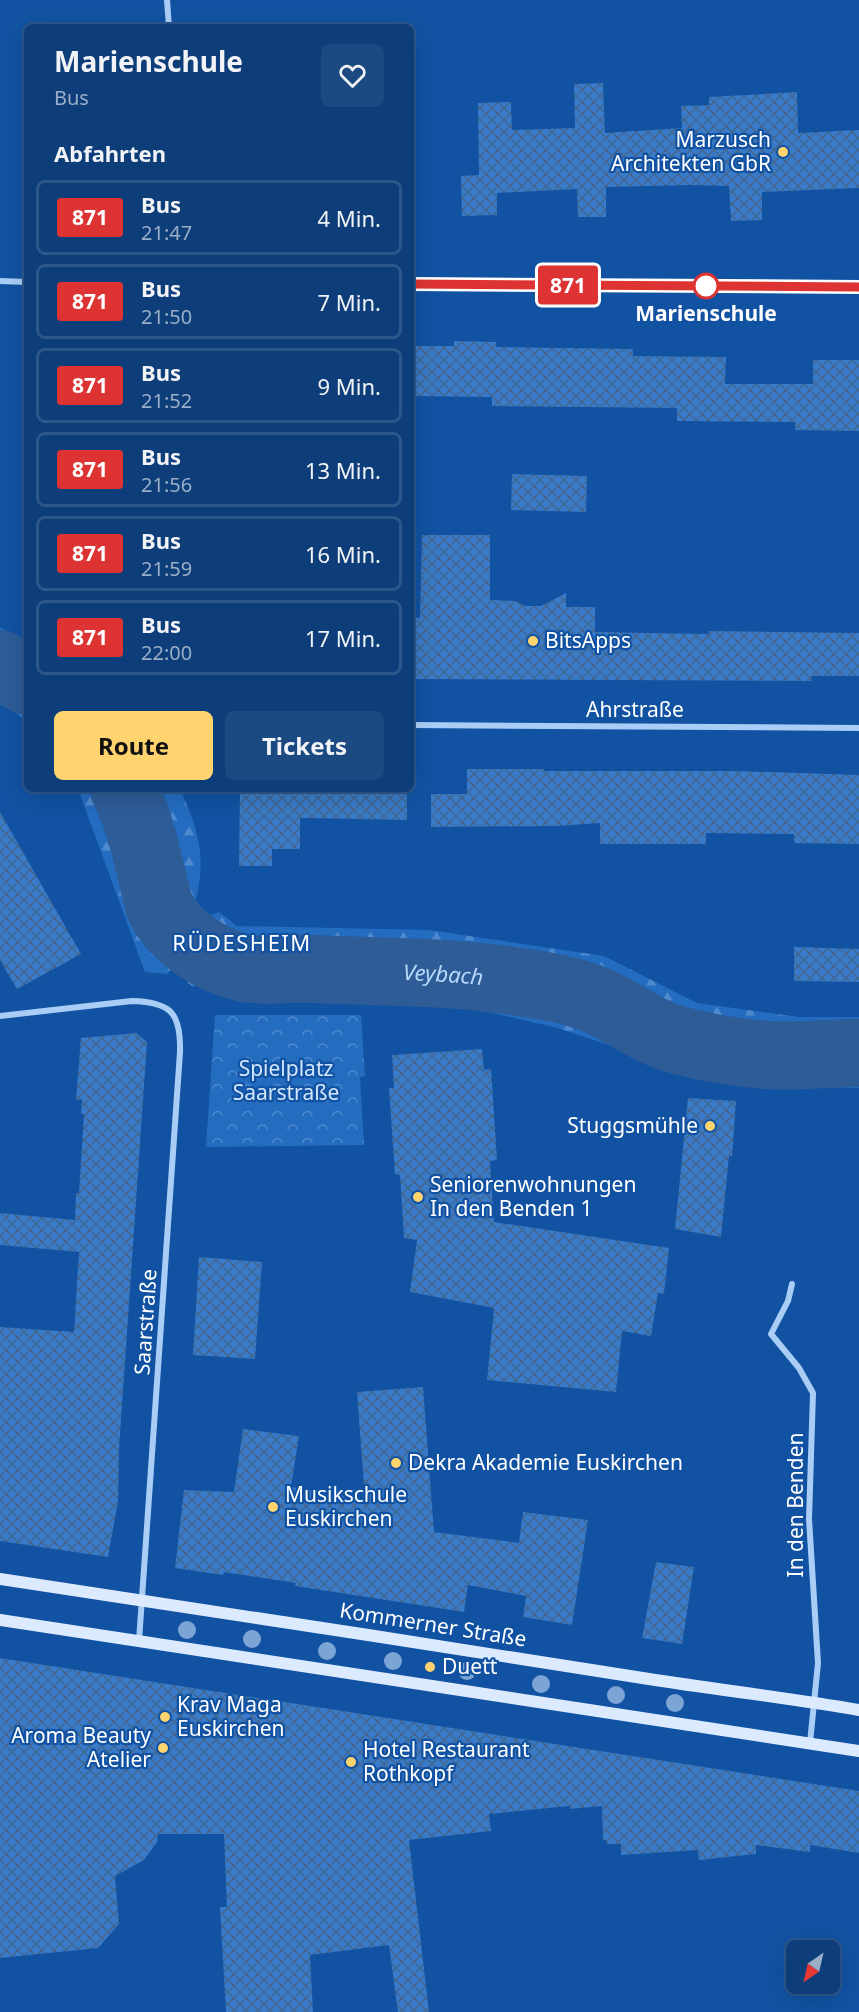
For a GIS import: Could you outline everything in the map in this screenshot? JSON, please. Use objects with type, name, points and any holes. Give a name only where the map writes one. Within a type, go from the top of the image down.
[{"type":"street","points":[[167,0],[169,24]]},
{"type":"street","points":[[0,281],[24,282]]},
{"type":"street","points":[[414,285],[859,287]]},
{"type":"street","name":"Ahrstraße","points":[[414,725],[859,728]]},
{"type":"street","name":"Saarstraße","points":[[0,1016],[148,1001],[167,1009],[179,1023],[180,1052],[139,1641]]},
{"type":"street","name":"In den Benden","points":[[792,1284],[789,1301],[771,1334],[799,1368],[813,1392],[809,1519],[818,1663],[810,1743]]},
{"type":"street","name":"Kommerner Straße","points":[[0,1579],[859,1710]]},
{"type":"street","points":[[0,1620],[859,1751]]},
{"type":"green space","points":[[0,627],[24,642],[24,720],[5,704],[0,703]]},
{"type":"green space","points":[[79,792],[181,792],[188,808],[199,842],[200,857],[200,873],[194,907],[177,957],[168,974],[145,972]]},
{"type":"green space","points":[[219,912],[237,926],[429,930],[604,956],[697,1003],[799,1017],[859,1017],[859,1088],[768,1087],[683,1074],[615,1047],[554,1027],[435,1000],[275,1001],[201,984],[193,987],[187,982],[188,976],[206,917]]},
{"type":"green space","name":"Spielplatz Saarstraße","points":[[215,1015],[361,1015],[365,1076],[360,1077],[364,1145],[206,1147]]},
{"type":"building","points":[[603,83],[605,133],[682,128],[681,106],[709,105],[709,97],[797,92],[798,133],[859,130],[859,188],[762,192],[762,220],[731,221],[729,186],[691,185],[606,187],[606,217],[578,217],[577,189],[497,193],[497,215],[462,216],[461,176],[479,175],[478,103],[511,102],[512,130],[575,128],[574,84]]},
{"type":"building","points":[[454,341],[496,342],[496,347],[633,349],[633,356],[726,357],[725,384],[813,384],[813,360],[859,360],[859,431],[795,430],[795,422],[677,421],[677,408],[492,406],[492,397],[414,396],[414,346],[454,346]]},
{"type":"building","points":[[512,474],[587,476],[586,512],[511,510]]},
{"type":"building","points":[[422,535],[490,535],[490,600],[516,601],[525,606],[541,606],[566,593],[566,607],[595,607],[595,632],[859,633],[859,676],[812,676],[811,681],[414,679],[414,618],[420,618]]},
{"type":"building","points":[[467,769],[735,771],[859,775],[859,844],[794,843],[794,834],[706,833],[706,844],[600,844],[600,823],[557,826],[431,827],[431,794],[467,794]]},
{"type":"building","points":[[240,792],[407,792],[407,820],[300,818],[300,849],[272,849],[272,866],[239,866]]},
{"type":"building","points":[[0,812],[81,954],[17,989],[0,960]]},
{"type":"building","points":[[794,947],[859,949],[859,982],[794,981]]},
{"type":"building","points":[[136,1033],[147,1042],[119,1448],[118,1501],[108,1557],[0,1541],[0,1327],[74,1332],[79,1252],[0,1245],[0,1213],[75,1220],[84,1114],[81,1114],[82,1099],[76,1100],[81,1038]]},
{"type":"building","name":"Seniorenwohnungen In den Benden 1","points":[[482,1049],[484,1070],[491,1069],[497,1160],[490,1161],[494,1222],[669,1248],[664,1294],[658,1293],[651,1336],[622,1331],[616,1392],[487,1380],[494,1308],[410,1292],[417,1240],[404,1238],[400,1175],[395,1174],[389,1088],[394,1088],[392,1055]]},
{"type":"building","points":[[688,1098],[736,1101],[732,1156],[729,1156],[721,1237],[675,1229]]},
{"type":"building","points":[[199,1257],[262,1262],[255,1359],[193,1355]]},
{"type":"building","points":[[423,1387],[434,1532],[519,1543],[523,1512],[588,1520],[572,1625],[523,1617],[526,1596],[468,1585],[464,1612],[295,1586],[296,1583],[224,1572],[223,1575],[175,1568],[184,1490],[234,1492],[243,1429],[299,1436],[291,1487],[365,1499],[357,1392]]},
{"type":"building","points":[[656,1562],[694,1567],[682,1644],[642,1638]]},
{"type":"building","points":[[0,1658],[859,1791],[859,1853],[810,1845],[810,1852],[756,1845],[756,1854],[699,1860],[698,1850],[621,1855],[621,1844],[607,1844],[606,1840],[603,1840],[602,1806],[570,1809],[570,1806],[489,1814],[491,1831],[409,1840],[429,2012],[398,2012],[389,1945],[310,1955],[313,2012],[226,2012],[220,1907],[227,1907],[224,1834],[158,1834],[157,1842],[144,1860],[115,1876],[119,1924],[98,1948],[0,1958]]},
{"type":"waterway","name":"Veybach","points":[[0,664],[24,679]]},
{"type":"waterway","name":"Veybach","points":[[125,792],[144,843],[159,905],[166,917],[194,946],[231,964],[261,970],[304,969],[419,973],[499,979],[579,994],[605,1004],[665,1036],[702,1046],[768,1055],[859,1053]]},
{"type":"bus line","name":"871","points":[[414,284],[859,287]]},
{"type":"place","name":"Marzusch Architekten GbR","points":[[783,152]]},
{"type":"place","name":"Marienschule","points":[[706,286]]},
{"type":"place","name":"BitsApps","points":[[533,641]]},
{"type":"place","name":"Stuggsmühle","points":[[710,1126]]},
{"type":"place","name":"Seniorenwohnungen In den Benden 1","points":[[418,1197]]},
{"type":"place","name":"Dekra Akademie Euskirchen","points":[[396,1463]]},
{"type":"place","name":"Musikschule Euskirchen","points":[[273,1507]]},
{"type":"place","name":"Duett","points":[[430,1667]]},
{"type":"place","name":"Krav Maga Euskirchen","points":[[165,1717]]},
{"type":"place","name":"Aroma Beauty Atelier","points":[[163,1748]]},
{"type":"place","name":"Hotel Restaurant Rothkopf","points":[[351,1762]]},
{"type":"district","name":"RÜDESHEIM","points":[[242,943]]}]
